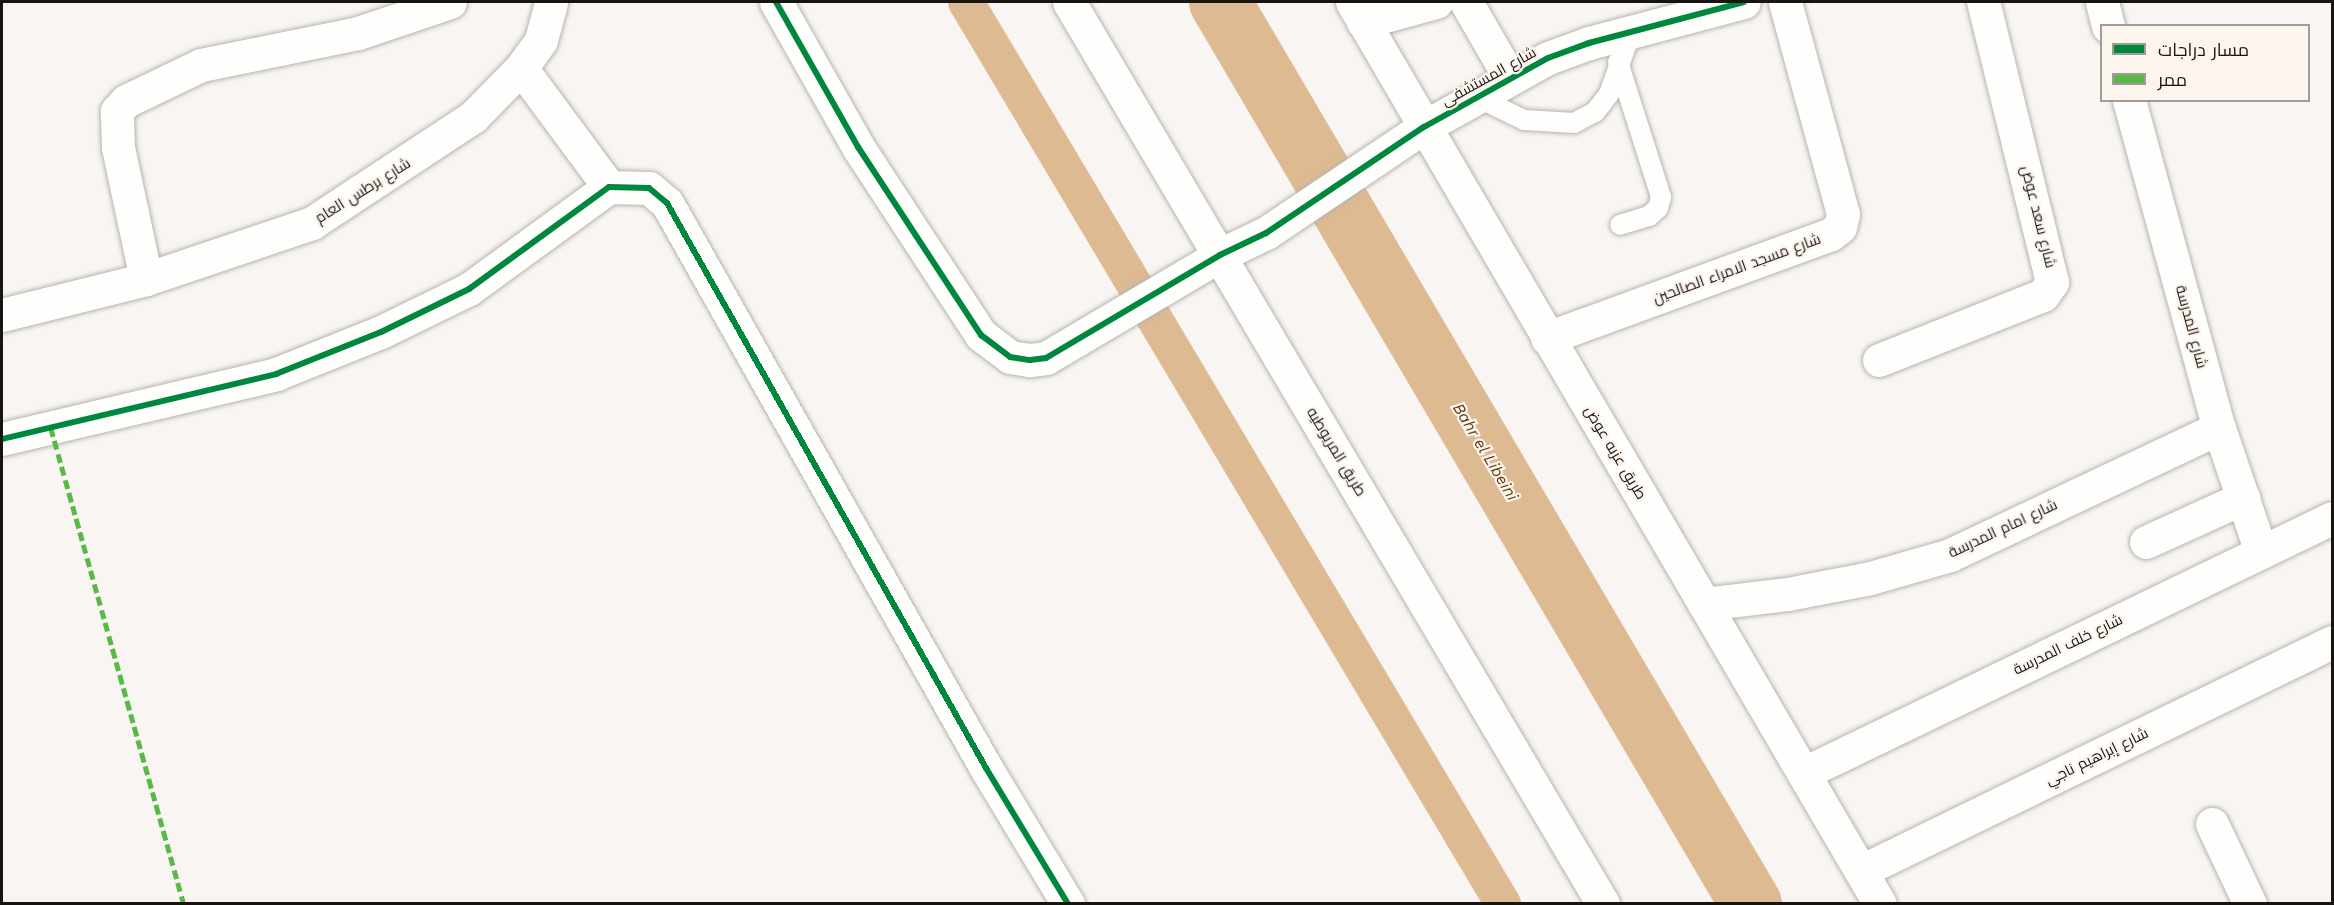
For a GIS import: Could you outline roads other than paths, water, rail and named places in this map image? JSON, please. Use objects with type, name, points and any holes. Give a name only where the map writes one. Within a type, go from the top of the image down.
[{"type":"street","points":[[146,279],[118,147],[117,111],[126,100],[201,65],[358,33],[450,2]]},
{"type":"street","name":"شارع برطس العام","points":[[2,315],[146,279],[312,223],[473,117],[521,68],[541,40],[551,2]]},
{"type":"street","name":"شارع المستشفى","points":[[776,2],[858,147],[981,335],[1010,357],[1046,358],[1220,255],[1266,233],[1424,127],[1548,58],[1631,32],[1744,2]]},
{"type":"street","name":"طريق المريوطيه","points":[[1069,2],[1603,903]]},
{"type":"street","points":[[1357,12],[1436,2]]},
{"type":"street","points":[[1466,2],[1510,78]]},
{"type":"street","name":"شارع مسجد الامراء الصالحين","points":[[1547,338],[1832,234],[1840,227],[1843,214],[1785,2]]},
{"type":"street","name":"شارع سعد عوض","points":[[1879,360],[2043,295],[2052,282],[1983,2]]},
{"type":"street","points":[[2102,2],[2108,24]]},
{"type":"street","name":"طريق عزبه عوض","points":[[1357,12],[1880,903]]},
{"type":"street","points":[[521,68],[601,177],[649,188],[667,203],[986,768],[1068,903]]},
{"type":"street","name":"شارع المدرسة","points":[[2130,102],[2219,428],[2261,552]]},
{"type":"street","points":[[2,439],[276,374],[381,332],[469,289],[601,177]]},
{"type":"street","name":"شارع امام المدرسة","points":[[1704,604],[1846,583],[1950,555],[2219,428]]},
{"type":"street","points":[[2146,542],[2243,498]]},
{"type":"street","name":"شارع خلف المدرسة","points":[[1804,773],[2332,518]]},
{"type":"street","name":"شارع إبراهيم ناجي","points":[[1861,871],[2332,642]]},
{"type":"street","points":[[2212,824],[2250,903]]},
{"type":"lane","points":[[1477,97],[1524,120],[1574,123],[1595,112],[1609,94],[1618,62],[1631,32]]},
{"type":"lane","points":[[1618,62],[1661,196],[1658,208],[1649,216],[1620,225]]},
{"type":"waterway","points":[[966,2],[1503,904]]},
{"type":"waterway","name":"Bahr el Libeini","points":[[1220,2],[1751,904]]}]
